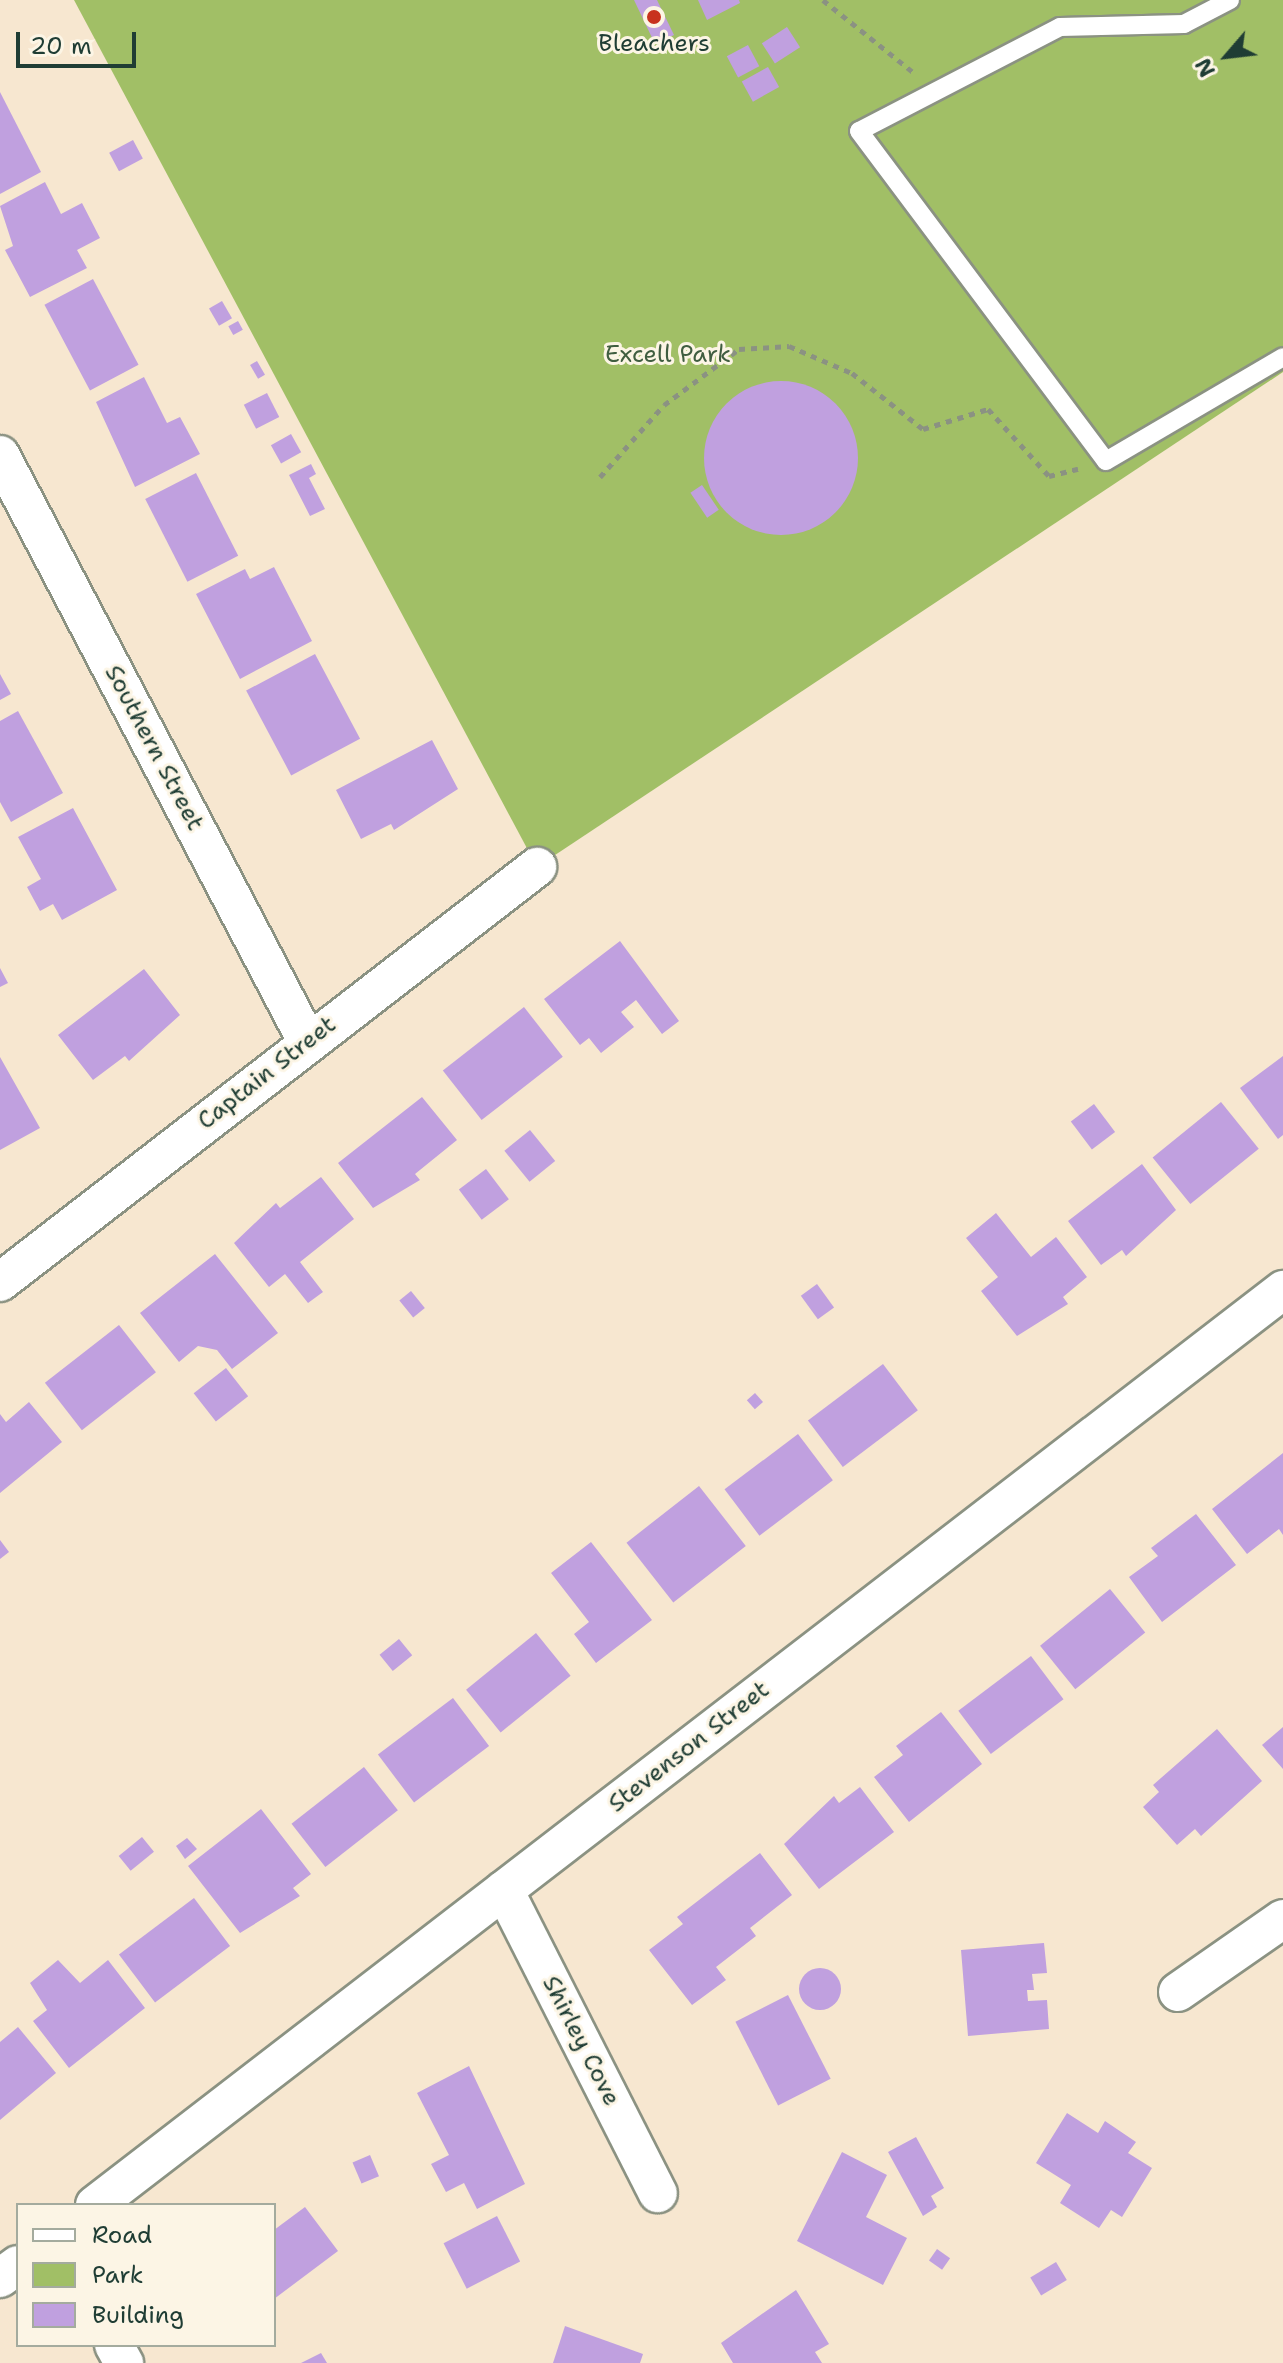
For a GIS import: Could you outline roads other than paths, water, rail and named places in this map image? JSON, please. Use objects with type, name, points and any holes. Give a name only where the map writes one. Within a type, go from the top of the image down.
[{"type":"street","name":"Southern Street","points":[[0,455],[307,1041]]},
{"type":"street","name":"Captain Street","points":[[0,1282],[307,1041],[537,867]]},
{"type":"street","name":"Stevenson Street","points":[[98,2203],[1283,1290]]},
{"type":"street","name":"Shirley Cove","points":[[504,1890],[658,2193]]},
{"type":"street","points":[[1178,1992],[1283,1919]]},
{"type":"lane","points":[[1230,0],[1184,24],[1060,27],[859,131],[1106,461],[1283,357]]},
{"type":"place","name":"Bleachers","points":[[654,17]]},
{"type":"park label","name":"Excell Park","points":[[668,355]]}]
